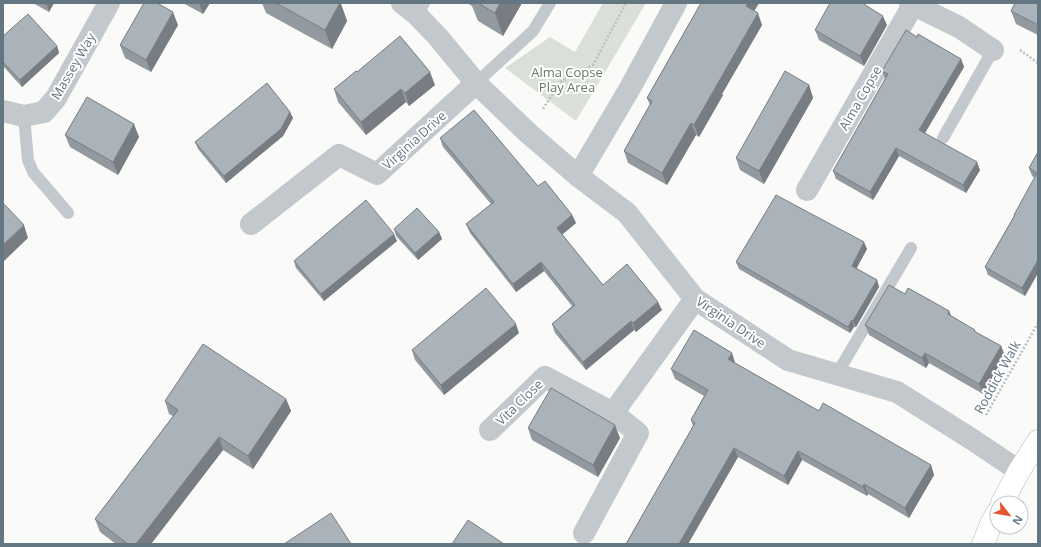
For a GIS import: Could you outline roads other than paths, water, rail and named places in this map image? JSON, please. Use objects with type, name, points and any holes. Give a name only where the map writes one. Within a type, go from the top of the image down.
[{"type":"highway","points":[[1006,495],[1038,441]]},
{"type":"highway","points":[[983,544],[989,529]]},
{"type":"street","name":"Massey Way","points":[[3,110],[24,116],[44,112],[56,98],[108,3]]},
{"type":"street","points":[[578,176],[630,88],[676,3]]},
{"type":"street","name":"Alma Copse","points":[[807,190],[912,4],[959,27],[993,50]]},
{"type":"street","name":"Virginia Drive","points":[[414,7],[476,83],[528,133],[578,176],[627,213],[694,300],[788,360],[897,392],[1019,471]]},
{"type":"street","name":"Virginia Drive","points":[[251,224],[338,155],[377,174],[476,83]]},
{"type":"street","points":[[613,413],[694,300]]},
{"type":"street","name":"Vita Close","points":[[490,430],[545,377],[613,413],[638,433],[584,533]]},
{"type":"lane","points":[[476,83],[533,31],[550,3]]},
{"type":"lane","name":"Alma Copse","points":[[943,138],[993,50]]},
{"type":"lane","points":[[24,116],[28,160],[33,172],[68,213]]},
{"type":"lane","points":[[837,374],[911,248]]},
{"type":"park label","name":"Alma Copse Play Area","points":[[567,80]]}]
